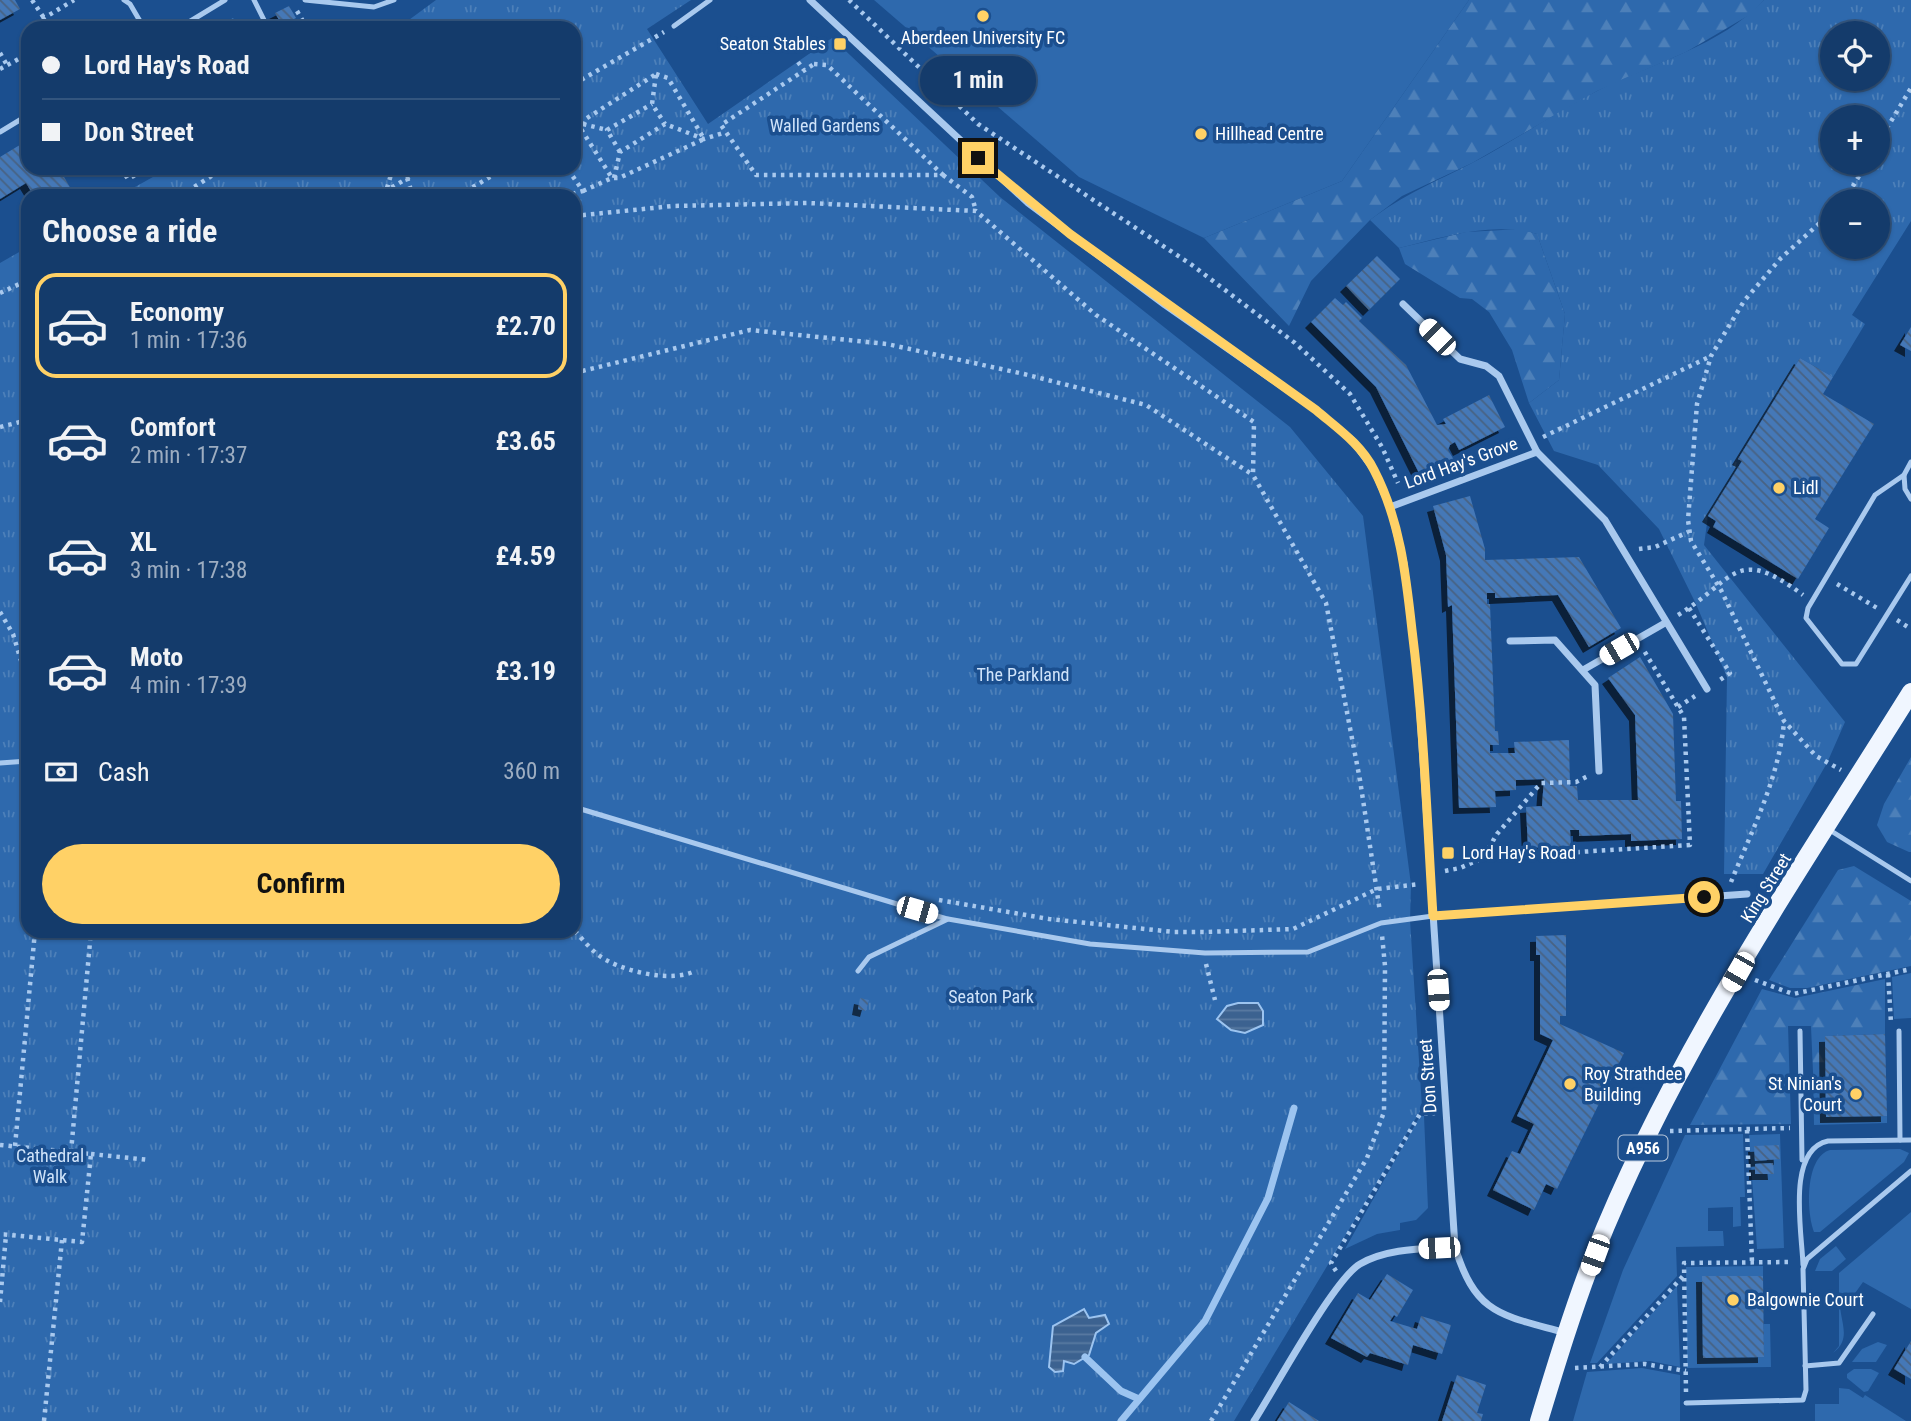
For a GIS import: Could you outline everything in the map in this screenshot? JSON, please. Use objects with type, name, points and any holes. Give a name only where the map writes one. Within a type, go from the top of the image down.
[{"type":"main road","name":"King Street","points":[[1539,1421],[1566,1334],[1595,1255],[1652,1131],[1738,972],[1911,692]]},
{"type":"street","name":"Don Street","points":[[810,0],[1028,203],[1165,305],[1316,410],[1352,440],[1374,470],[1390,507],[1404,564],[1417,670],[1455,1247],[1466,1280],[1475,1295],[1487,1306],[1502,1314],[1566,1334]]},
{"type":"street","points":[[1403,304],[1460,359],[1486,366],[1499,376],[1528,438],[1538,452]]},
{"type":"street","name":"Lord Hay's Grove","points":[[1390,507],[1538,452],[1594,506],[1624,550],[1665,623],[1707,688]]},
{"type":"street","points":[[1583,670],[1665,623]]},
{"type":"street","points":[[1510,640],[1555,640],[1583,670],[1595,689],[1599,771]]},
{"type":"street","points":[[1433,916],[1747,894]]},
{"type":"street","points":[[1255,1421],[1342,1281],[1356,1266],[1378,1256],[1455,1247]]},
{"type":"lane","points":[[124,0],[130,4],[140,21]]},
{"type":"lane","points":[[190,21],[225,0]]},
{"type":"lane","points":[[254,0],[264,21]]},
{"type":"lane","points":[[305,0],[374,7],[394,0]]},
{"type":"lane","points":[[674,26],[710,0]]},
{"type":"lane","points":[[0,132],[21,119]]},
{"type":"lane","points":[[1911,462],[1904,475],[1875,495],[1805,613],[1806,618],[1838,659],[1849,666],[1861,658],[1911,576]]},
{"type":"lane","points":[[1904,475],[1905,489],[1911,499]]},
{"type":"lane","points":[[0,764],[21,762]]},
{"type":"lane","points":[[581,809],[948,919],[1090,944],[1205,953],[1308,952],[1381,923],[1433,916]]},
{"type":"lane","points":[[1827,828],[1911,881]]},
{"type":"lane","points":[[858,971],[869,957],[948,919]]},
{"type":"lane","points":[[1686,1403],[1798,1402],[1805,1393],[1800,1031]]},
{"type":"lane","points":[[1899,1031],[1900,1140]]},
{"type":"lane","points":[[1802,1167],[1807,1153],[1822,1143],[1911,1140]]},
{"type":"lane","points":[[1804,1269],[1811,1255],[1911,1171]]},
{"type":"lane","points":[[1805,1366],[1839,1363],[1873,1314]]},
{"type":"path","points":[[32,0],[44,18]]},
{"type":"path","points":[[43,21],[74,0]]},
{"type":"path","points":[[849,0],[978,124],[1192,265],[1295,343],[1350,394],[1382,447],[1405,501]]},
{"type":"path","points":[[581,80],[674,26]]},
{"type":"path","points":[[0,53],[8,65]]},
{"type":"path","points":[[0,69],[21,58]]},
{"type":"path","points":[[798,62],[804,70]]},
{"type":"path","points":[[943,175],[756,175],[721,125],[814,64],[827,65],[943,175],[972,197],[976,211],[1096,315],[1254,422],[1253,475]]},
{"type":"path","points":[[656,74],[668,78],[704,139]]},
{"type":"path","points":[[656,74],[652,104],[665,124],[704,139]]},
{"type":"path","points":[[613,178],[581,129],[584,120],[656,74]]},
{"type":"path","points":[[1890,123],[1911,88]]},
{"type":"path","points":[[583,124],[607,130],[652,104]]},
{"type":"path","points":[[613,178],[620,152],[665,124]]},
{"type":"path","points":[[607,130],[620,152]]},
{"type":"path","points":[[572,175],[583,191],[726,132]]},
{"type":"path","points":[[191,189],[213,175]]},
{"type":"path","points":[[386,189],[391,175]]},
{"type":"path","points":[[386,189],[412,175]]},
{"type":"path","points":[[470,189],[493,175]]},
{"type":"path","points":[[407,178],[411,189]]},
{"type":"path","points":[[581,215],[673,206],[808,203],[976,211]]},
{"type":"path","points":[[1820,223],[1781,258],[1744,301],[1711,356],[1697,404],[1688,532],[1719,585],[1784,721],[1816,756],[1857,778]]},
{"type":"path","points":[[0,293],[21,283]]},
{"type":"path","points":[[581,371],[750,330],[887,344],[1024,374],[1146,405],[1253,475],[1326,603],[1360,780],[1381,923],[1385,966],[1384,1112],[1367,1158],[1211,1421]]},
{"type":"path","points":[[1528,438],[1545,437],[1711,356]]},
{"type":"path","points":[[0,427],[21,422]]},
{"type":"path","points":[[1624,550],[1655,547],[1688,532]]},
{"type":"path","points":[[1665,623],[1719,585],[1731,573],[1758,569],[1786,582],[1812,601]]},
{"type":"path","points":[[1826,577],[1911,629]]},
{"type":"path","points":[[0,612],[13,634],[21,661]]},
{"type":"path","points":[[1430,873],[1460,868],[1483,858],[1690,845],[1684,716],[1637,639]]},
{"type":"path","points":[[1725,895],[1766,797],[1778,759],[1784,721]]},
{"type":"path","points":[[1483,858],[1497,834],[1541,783],[1576,782],[1599,771]]},
{"type":"path","points":[[932,898],[1049,919],[1185,932],[1293,929],[1377,890],[1431,883]]},
{"type":"path","points":[[581,937],[607,961],[665,975],[685,976],[695,971]]},
{"type":"path","points":[[15,1146],[35,938]]},
{"type":"path","points":[[71,1152],[90,938]]},
{"type":"path","points":[[1205,953],[1215,1000]]},
{"type":"path","points":[[1738,972],[1779,992],[1793,994],[1911,969]]},
{"type":"path","points":[[1888,974],[1890,1023],[1899,1031]]},
{"type":"path","points":[[1342,1281],[1331,1263],[1420,1114],[1446,1113]]},
{"type":"path","points":[[1652,1131],[1802,1128]]},
{"type":"path","points":[[1747,1129],[1752,1262]]},
{"type":"path","points":[[0,1145],[149,1160]]},
{"type":"path","points":[[0,1302],[3,1234],[82,1242],[91,1154]]},
{"type":"path","points":[[44,1421],[62,1240]]},
{"type":"path","points":[[1686,1403],[1684,1263],[1803,1261]]},
{"type":"path","points":[[1600,1367],[1684,1275]]},
{"type":"path","points":[[1555,1369],[1645,1364],[1686,1371]]},
{"type":"green space","name":"Seaton Park","points":[[436,0],[691,0],[647,29],[708,124],[832,38],[1000,197],[1290,427],[1363,516],[1411,885],[1410,920],[1422,1108],[1234,1421],[0,1421],[0,263],[21,251],[21,938],[581,938],[581,189],[132,189],[156,175],[581,175],[581,21],[408,21]]},
{"type":"green space","name":"Hillhead Centre","points":[[874,0],[1469,0],[1342,181],[1204,238],[1079,177]]},
{"type":"green space","points":[[1469,0],[1764,0],[1751,14],[1686,52],[1597,91],[1472,163],[1402,196],[1370,220],[1311,281],[1289,326],[1204,238],[1342,181]]},
{"type":"green space","points":[[1764,0],[1911,0],[1911,221],[1890,254],[1890,189],[1820,189],[1820,259],[1887,259],[1852,315],[1865,324],[1833,377],[1800,358],[1738,458],[1742,461],[1708,516],[1704,545],[1845,722],[1827,763],[1763,874],[1724,874],[1727,677],[1696,604],[1659,529],[1598,465],[1554,451],[1529,403],[1559,380],[1565,314],[1537,234],[1520,230],[1486,230],[1450,235],[1399,248],[1370,220],[1407,196],[1488,154],[1581,100],[1728,30]]},
{"type":"green space","points":[[1521,229],[1537,234],[1565,314],[1559,380],[1529,403],[1512,350],[1489,312],[1472,299],[1460,298],[1405,264],[1399,248],[1466,232]]},
{"type":"green space","points":[[1911,757],[1909,852],[1887,842],[1877,825],[1884,804]]},
{"type":"green space","points":[[1854,866],[1911,901],[1911,966],[1807,988],[1790,988],[1769,980],[1838,870]]},
{"type":"green space","points":[[1911,973],[1911,1018],[1894,1019],[1892,977]]},
{"type":"green space","points":[[1885,979],[1885,1034],[1825,1036],[1825,1072],[1813,1072],[1811,1026],[1788,1026],[1791,1124],[1690,1125],[1762,989],[1795,998]]},
{"type":"green space","points":[[1813,1072],[1825,1072],[1827,1117],[1887,1116],[1887,1123],[1814,1125]]},
{"type":"green space","points":[[1420,1116],[1424,1116],[1428,1208],[1416,1220],[1400,1223],[1400,1230],[1377,1234],[1345,1249]]},
{"type":"green space","points":[[1743,1134],[1745,1197],[1740,1197],[1741,1226],[1733,1227],[1733,1207],[1708,1208],[1708,1231],[1723,1231],[1724,1246],[1676,1247],[1677,1276],[1597,1363],[1590,1363],[1623,1270],[1685,1135]]},
{"type":"green space","points":[[1780,1134],[1784,1248],[1757,1249],[1749,1135]]},
{"type":"green space","points":[[1900,1149],[1909,1153],[1904,1162],[1820,1232],[1814,1232],[1810,1212],[1810,1186],[1816,1163],[1822,1155],[1830,1150]]},
{"type":"green space","points":[[1911,1212],[1911,1309],[1863,1282],[1853,1296],[1840,1300],[1844,1335],[1839,1347],[1833,1353],[1839,1346],[1839,1273]]},
{"type":"green space","points":[[1836,1246],[1846,1259],[1832,1271],[1815,1271],[1820,1259]]},
{"type":"green space","points":[[1763,1266],[1763,1276],[1703,1277],[1704,1358],[1764,1357],[1764,1324],[1770,1324],[1771,1367],[1687,1368],[1686,1267]]},
{"type":"green space","points":[[1677,1286],[1680,1367],[1650,1361],[1606,1364]]},
{"type":"green space","points":[[1878,1342],[1887,1345],[1876,1362],[1852,1362],[1862,1349]]},
{"type":"green space","points":[[1642,1368],[1680,1375],[1680,1421],[1573,1421],[1587,1372]]},
{"type":"green space","points":[[1854,1369],[1871,1369],[1879,1373],[1868,1391],[1864,1392],[1847,1378],[1847,1374]]},
{"type":"green space","points":[[1839,1388],[1849,1389],[1863,1398],[1865,1395],[1906,1421],[1815,1421],[1815,1404],[1839,1404]]},
{"type":"shaded area","points":[[1258,1003],[1263,1011],[1263,1025],[1245,1033],[1231,1030],[1217,1019],[1227,1006]]},
{"type":"shaded area","points":[[1084,1309],[1089,1318],[1105,1315],[1109,1324],[1096,1333],[1089,1355],[1074,1364],[1064,1361],[1063,1371],[1055,1372],[1049,1367],[1053,1326]]},
{"type":"building","points":[[0,0],[15,0],[20,9],[0,20]]},
{"type":"building","points":[[289,6],[296,18],[280,21],[275,13]]},
{"type":"building","points":[[21,144],[21,175],[63,175],[71,189],[30,189],[26,183],[0,199],[0,157]]},
{"type":"building","points":[[1377,256],[1400,279],[1369,310],[1346,286]]},
{"type":"building","points":[[1335,298],[1343,305],[1346,302],[1362,318],[1359,321],[1406,365],[1437,425],[1446,424],[1443,419],[1489,395],[1505,427],[1459,450],[1455,442],[1448,450],[1454,460],[1421,477],[1376,387],[1311,322]]},
{"type":"building","points":[[1911,327],[1911,351],[1900,345]]},
{"type":"building","name":"Lidl","points":[[1800,358],[1833,377],[1823,394],[1874,424],[1815,519],[1829,528],[1798,579],[1713,527],[1716,521],[1708,516],[1742,461],[1738,459]]},
{"type":"building","points":[[1470,496],[1485,549],[1485,560],[1579,557],[1621,628],[1589,647],[1558,595],[1495,598],[1495,593],[1487,593],[1487,604],[1490,604],[1495,731],[1498,731],[1499,745],[1490,745],[1490,753],[1515,753],[1514,742],[1569,740],[1570,786],[1577,786],[1578,800],[1638,800],[1635,715],[1608,678],[1640,657],[1673,714],[1676,801],[1681,801],[1682,839],[1631,841],[1631,834],[1579,836],[1579,830],[1570,830],[1571,846],[1528,848],[1526,807],[1542,806],[1544,779],[1516,780],[1516,790],[1495,791],[1496,807],[1459,808],[1452,605],[1448,607],[1446,555],[1433,506]]},
{"type":"building","name":"Roy Strathdee Building","points":[[1566,935],[1566,1016],[1560,1016],[1560,1024],[1624,1053],[1557,1189],[1546,1184],[1534,1210],[1493,1190],[1512,1151],[1520,1154],[1534,1124],[1517,1116],[1553,1040],[1540,1034],[1540,955],[1536,955],[1536,936]]},
{"type":"building","points":[[860,998],[869,1000],[866,1011],[858,1009]]},
{"type":"building","name":"St Ninian's Court","points":[[1885,1034],[1887,1116],[1826,1117],[1825,1036]]},
{"type":"building","points":[[1779,1145],[1780,1159],[1755,1161],[1754,1146]]},
{"type":"building","points":[[1773,1163],[1774,1174],[1755,1174],[1755,1164]]},
{"type":"building","points":[[1387,1274],[1413,1290],[1397,1317],[1394,1315],[1390,1321],[1417,1329],[1421,1316],[1451,1325],[1442,1354],[1413,1345],[1408,1365],[1370,1353],[1367,1357],[1331,1338],[1358,1293],[1370,1300]]},
{"type":"building","name":"Balgownie Court","points":[[1702,1276],[1763,1276],[1764,1357],[1703,1358]]},
{"type":"building","points":[[1911,1341],[1911,1379],[1894,1369]]},
{"type":"building","points":[[1457,1375],[1486,1385],[1477,1413],[1483,1414],[1481,1421],[1442,1421]]},
{"type":"building","points":[[1289,1402],[1319,1421],[1277,1421]]},
{"type":"waterway","points":[[1121,1421],[1205,1321],[1268,1198],[1294,1108]]},
{"type":"waterway","points":[[1085,1357],[1121,1391],[1139,1399]]},
{"type":"place","name":"Aberdeen University FC","points":[[983,16]]},
{"type":"place","name":"Seaton Stables","points":[[840,44]]},
{"type":"place","name":"Hillhead Centre","points":[[1201,134]]},
{"type":"place","name":"Lidl","points":[[1779,488]]},
{"type":"place","name":"Lord Hay's Road","points":[[1448,853]]},
{"type":"place","name":"Roy Strathdee Building","points":[[1570,1084]]},
{"type":"place","name":"St Ninian's Court","points":[[1856,1094]]},
{"type":"place","name":"Balgownie Court","points":[[1733,1300]]},
{"type":"route","points":[[978,158],[1028,203],[1165,305],[1316,410],[1352,440],[1374,470],[1390,507],[1404,564],[1417,670],[1433,916],[1704,897]]},
{"type":"park label","name":"Walled Gardens","points":[[825,126]]},
{"type":"park label","name":"The Parkland","points":[[1023,675]]},
{"type":"park label","name":"Cathedral Walk","points":[[50,1166]]}]
